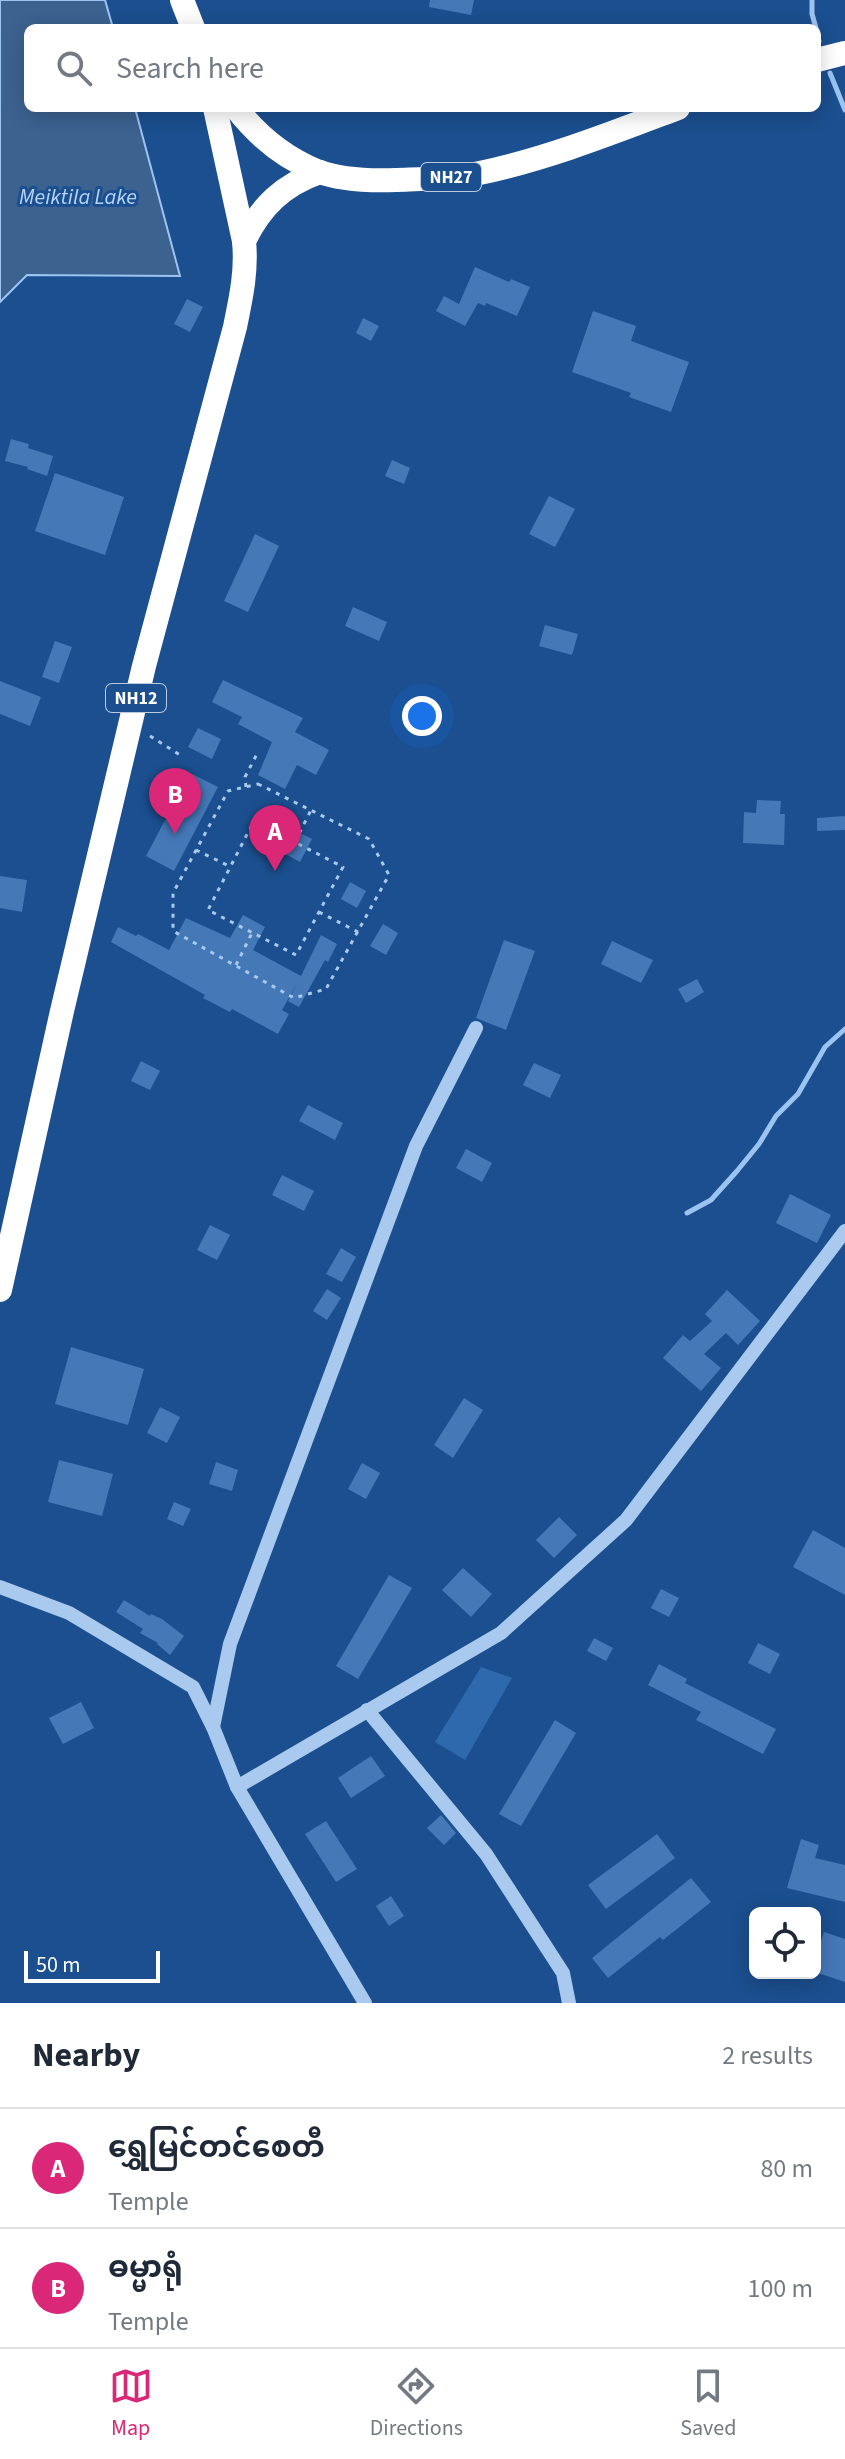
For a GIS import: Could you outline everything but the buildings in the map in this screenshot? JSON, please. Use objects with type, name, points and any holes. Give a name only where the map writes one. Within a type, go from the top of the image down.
[{"type":"highway","points":[[182,0],[191,24]]},
{"type":"highway","points":[[821,59],[845,53]]},
{"type":"highway","name":"NH12","points":[[0,1290],[130,724],[235,327],[246,263],[216,112]]},
{"type":"highway","name":"NH27","points":[[239,112],[278,149],[320,172],[346,178],[382,180],[475,174],[556,151],[667,112]]},
{"type":"highway","points":[[244,241],[273,198],[303,178],[320,172]]},
{"type":"street","points":[[213,1727],[230,1644],[416,1146],[476,1028]]},
{"type":"street","points":[[237,1787],[501,1633],[626,1520],[845,1231]]},
{"type":"street","points":[[0,1587],[69,1613],[193,1687],[237,1787],[365,2003]]},
{"type":"street","points":[[367,1710],[486,1854],[563,1973],[569,2003]]},
{"type":"path","points":[[130,724],[180,755]]},
{"type":"path","points":[[246,787],[245,777],[258,752]]},
{"type":"path","points":[[258,784],[311,810],[369,839],[389,875],[326,989],[294,998],[173,931],[173,893],[228,791],[258,784]]},
{"type":"path","points":[[295,842],[311,810]]},
{"type":"path","points":[[254,821],[343,867],[296,955],[208,910],[230,867],[254,821]]},
{"type":"path","points":[[196,850],[230,867]]},
{"type":"path","points":[[319,912],[358,932]]},
{"type":"path","points":[[236,966],[252,933]]},
{"type":"shaded area","points":[[481,1667],[512,1678],[465,1760],[435,1742]]},
{"type":"water","name":"Meiktila Lake","points":[[0,0],[105,0],[112,24],[24,24],[24,112],[136,112],[180,276],[27,275],[0,302]]},
{"type":"waterway","points":[[812,0],[815,24]]},
{"type":"waterway","points":[[830,73],[845,110]]},
{"type":"waterway","points":[[687,1213],[711,1200],[737,1171],[776,1116],[798,1094],[825,1047],[845,1029]]},
{"type":"place","name":"ဓမ္မာရုံ","points":[[175,834]]},
{"type":"place","name":"ရွှေမြင်တင်စေတီ","points":[[275,871]]}]
